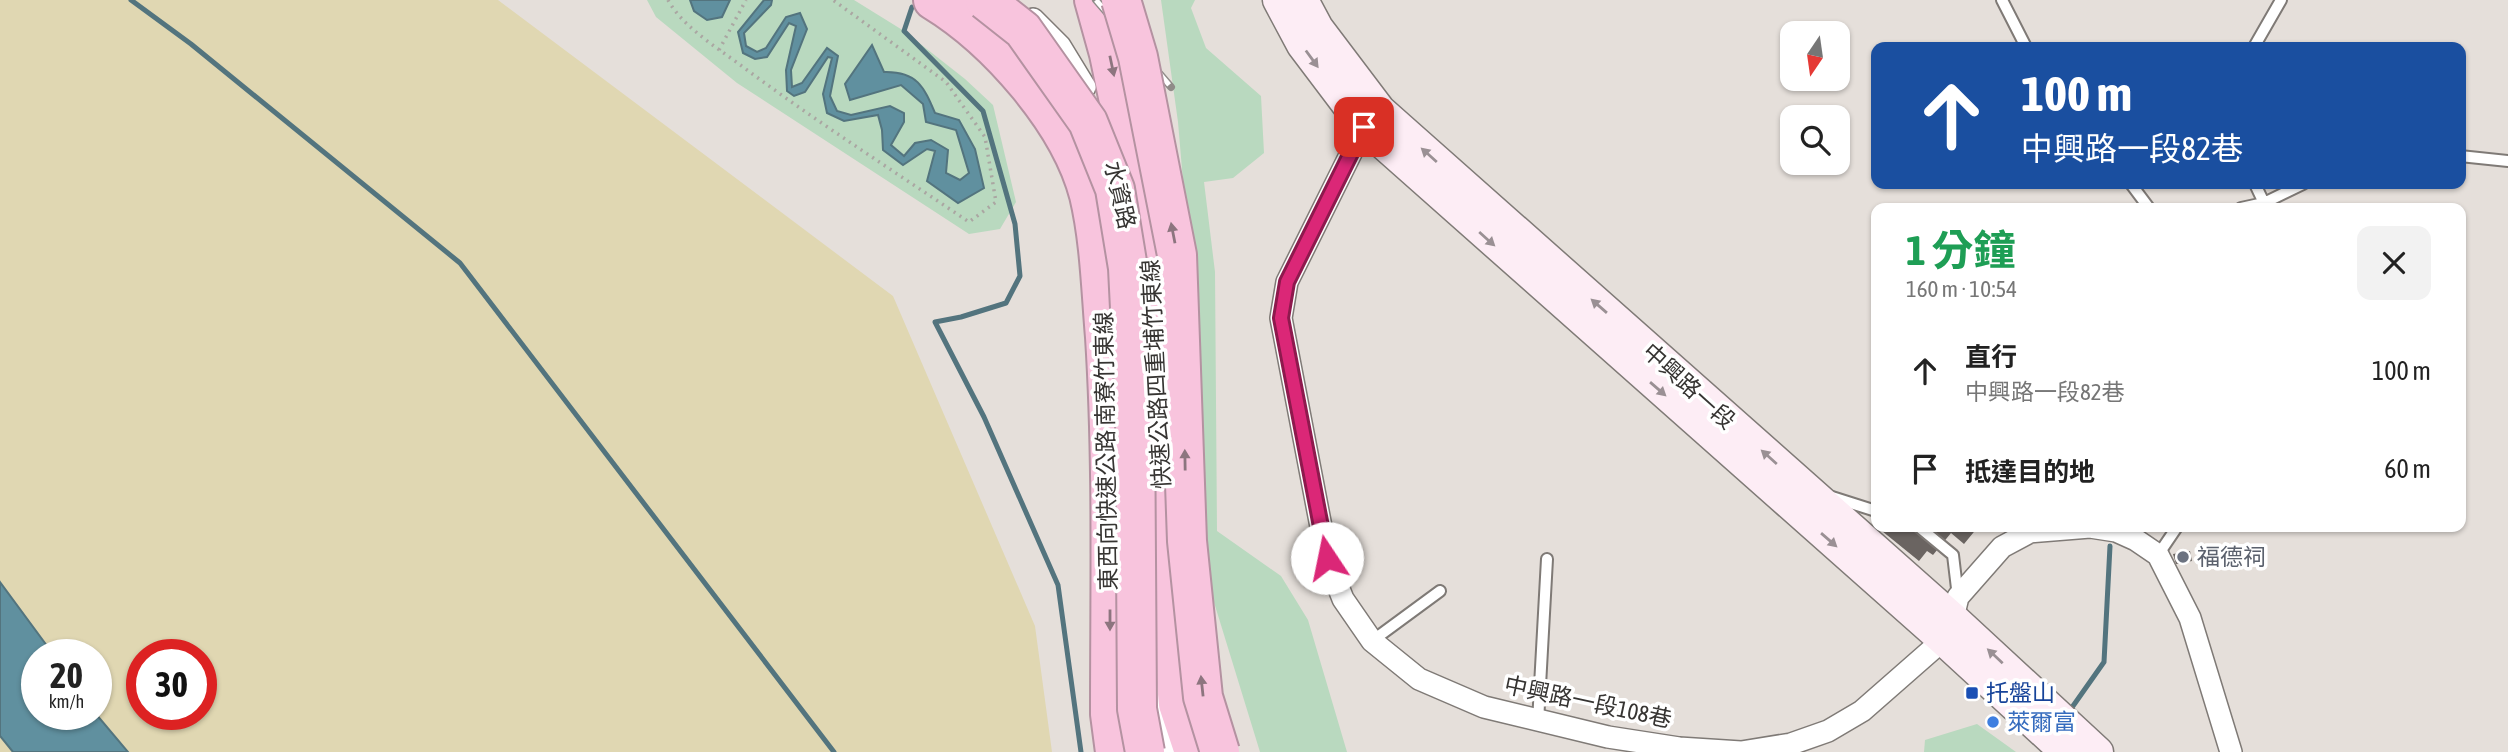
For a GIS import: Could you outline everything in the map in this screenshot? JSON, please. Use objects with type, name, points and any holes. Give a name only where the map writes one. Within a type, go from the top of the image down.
[{"type":"highway","name":"東西向快速公路 南寮竹東線","points":[[933,0],[1009,60],[1062,134],[1088,194],[1100,270],[1110,407],[1110,714],[1115,752]]},
{"type":"highway","name":"東西向快速公路 南寮竹東線","points":[[985,0],[1023,30],[1088,122],[1115,189],[1128,268],[1136,410],[1137,709],[1145,752]]},
{"type":"highway","name":"快速公路四重埔竹東線","points":[[1094,0],[1109,54],[1151,254],[1164,556],[1178,704],[1194,752]]},
{"type":"highway","name":"快速公路四重埔竹東線","points":[[1121,0],[1138,57],[1177,255],[1187,541],[1203,697],[1220,752]]},
{"type":"main road","name":"中興路一段","points":[[1278,0],[1302,45],[1364,127],[1951,618],[2065,752]]},
{"type":"main road","name":"中興路一段","points":[[1303,0],[1318,28],[1380,110],[2098,752]]},
{"type":"street","name":"水資路","points":[[958,0],[1017,47],[1033,68],[1074,130],[1093,179],[1108,261],[1152,615]]},
{"type":"street","name":"水資路","points":[[1014,0],[1060,46],[1102,117],[1122,171],[1138,285],[1147,408],[1152,615],[1158,705],[1168,752]]},
{"type":"street","name":"中興路一段108巷","points":[[1364,127],[1287,282],[1281,318],[1327,558],[1343,599],[1372,641],[1419,679],[1484,706],[1538,722],[1679,748],[1741,752],[1791,744],[1828,731],[1862,711],[1951,618],[2002,547],[2030,532]]},
{"type":"street","name":"中興路一段108巷","points":[[2118,532],[2158,555]]},
{"type":"street","points":[[2158,555],[2190,618],[2231,752]]},
{"type":"lane","points":[[2002,0],[2023,42]]},
{"type":"lane","points":[[2257,42],[2281,0]]},
{"type":"lane","points":[[2466,157],[2508,161]]},
{"type":"lane","points":[[2257,189],[2264,203],[2293,189]]},
{"type":"lane","points":[[1804,489],[1871,509]]},
{"type":"lane","points":[[1925,532],[1953,555],[1951,618]]},
{"type":"lane","points":[[2158,555],[2174,532]]},
{"type":"lane","points":[[1538,722],[1547,559]]},
{"type":"lane","points":[[1372,641],[1440,591]]},
{"type":"path","points":[[668,0],[673,10],[719,50],[969,222],[996,202],[985,137],[946,82],[833,0]]},
{"type":"path","points":[[719,50],[746,0]]},
{"type":"green space","points":[[647,0],[854,0],[904,31],[993,105],[1016,202],[1000,229],[969,234],[737,83],[656,17]]},
{"type":"green space","points":[[1161,0],[1195,0],[1191,8],[1206,48],[1261,96],[1264,153],[1233,178],[1204,182],[1215,272],[1217,531],[1281,576],[1308,620],[1347,752],[1260,752],[1205,573],[1188,240],[1178,122]]},
{"type":"green space","points":[[1977,724],[2016,752],[1924,752],[1925,740]]},
{"type":"sand","points":[[0,0],[498,0],[893,296],[1035,626],[1052,752],[0,752]]},
{"type":"water","points":[[690,0],[730,0],[722,17],[707,20],[694,11]]},
{"type":"water","points":[[764,0],[772,0],[771,5],[744,33],[746,46],[757,52],[766,48],[786,17],[800,13],[807,29],[791,70],[792,87],[802,83],[827,48],[838,56],[830,96],[837,111],[851,115],[890,106],[904,113],[904,122],[891,145],[904,156],[915,143],[931,140],[948,150],[946,173],[960,180],[969,173],[956,130],[926,122],[923,104],[901,85],[850,100],[845,84],[872,45],[884,72],[895,72],[912,78],[923,88],[935,113],[959,120],[975,149],[984,188],[958,203],[927,181],[935,151],[927,149],[903,165],[883,150],[878,115],[844,121],[827,113],[823,94],[832,58],[828,57],[805,92],[794,96],[787,91],[786,70],[796,26],[789,23],[767,57],[755,59],[743,53],[738,32]]},
{"type":"water","points":[[0,582],[42,639],[21,639],[21,730],[109,730],[128,752],[13,752],[0,736]]},
{"type":"building","points":[[1883,532],[1974,532],[1964,544],[1951,533],[1933,555],[1927,551],[1919,561]]},
{"type":"building","name":"福德祠","points":[[2190,551],[2192,561],[2176,564],[2173,554]]},
{"type":"waterway","points":[[131,0],[191,44],[460,263],[834,752]]},
{"type":"waterway","points":[[912,7],[904,31],[983,111],[1015,224],[1020,276],[1006,303],[935,322],[984,417],[1058,585],[1081,752]]},
{"type":"waterway","points":[[2073,706],[2104,662],[2110,546]]},
{"type":"railway","points":[[1096,0],[1171,87]]},
{"type":"place","name":"福德祠","points":[[2183,557]]},
{"type":"place","name":"托盤山","points":[[1972,693]]},
{"type":"place","name":"萊爾富","points":[[1993,722]]},
{"type":"route","points":[[1327,558],[1281,318],[1282,299],[1287,282],[1364,127]]}]
